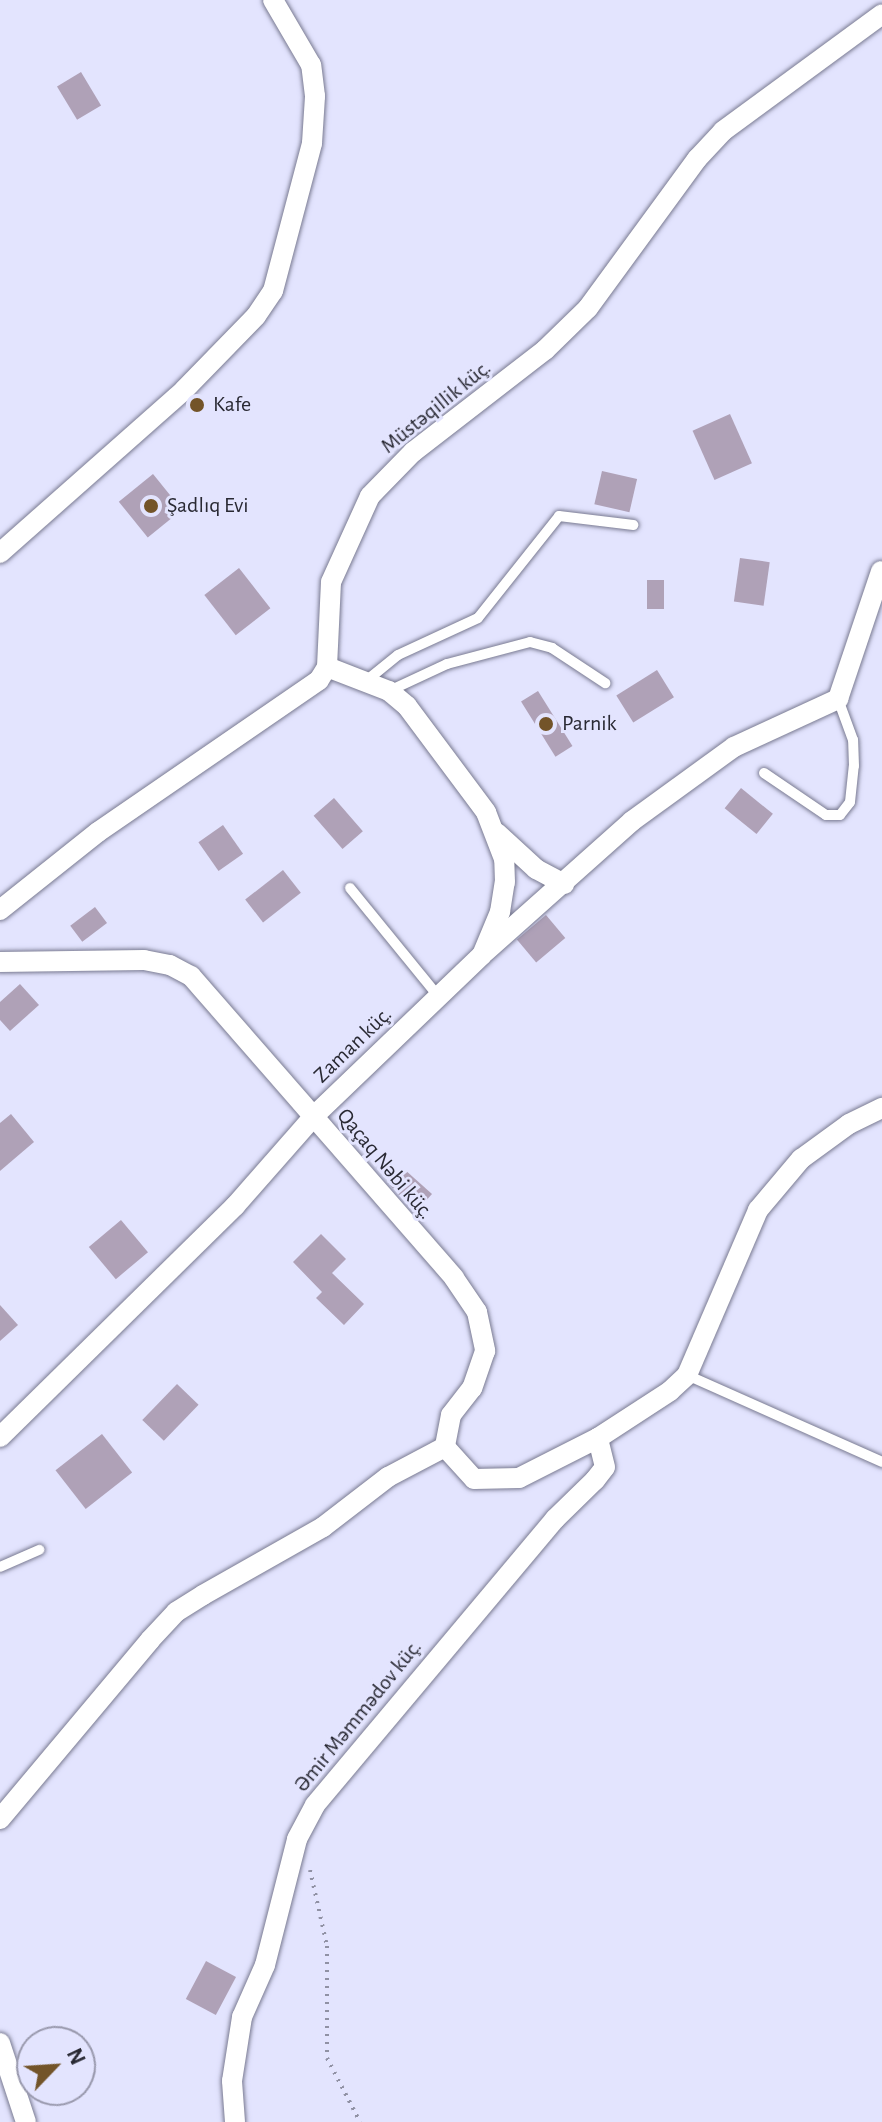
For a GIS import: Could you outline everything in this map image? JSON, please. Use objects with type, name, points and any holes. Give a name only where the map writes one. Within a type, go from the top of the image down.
[{"type":"street","points":[[0,553],[184,390],[256,316],[273,291],[312,143],[315,96],[311,65],[273,0]]},
{"type":"street","name":"Müstəqillik küç.","points":[[327,667],[331,582],[370,496],[413,452],[545,350],[588,308],[697,159],[723,131],[882,14]]},
{"type":"street","points":[[482,955],[632,821],[734,747],[838,699],[881,571]]},
{"type":"street","points":[[0,910],[98,832],[305,693],[327,667]]},
{"type":"street","name":"Zaman küç.","points":[[0,1437],[235,1206],[314,1116],[482,955],[500,912],[505,882],[497,833],[431,735],[389,691],[327,667]]},
{"type":"street","points":[[497,833],[536,869],[564,884]]},
{"type":"street","name":"Qaçaq Nəbi küç.","points":[[2,964],[144,960],[170,965],[191,976],[454,1278],[477,1312],[485,1351],[472,1388],[451,1415],[445,1447]]},
{"type":"street","points":[[0,1819],[176,1612],[323,1527],[388,1477],[445,1447],[474,1479],[494,1481],[519,1478],[649,1408],[687,1375],[758,1210],[801,1159],[849,1124],[882,1108]]},
{"type":"street","name":"Əmir Məmmədov küç.","points":[[235,2122],[232,2081],[242,2017],[265,1965],[301,1831],[343,1767],[555,1519],[605,1467],[598,1438]]},
{"type":"street","points":[[0,2043],[26,2122]]},
{"type":"lane","points":[[366,681],[398,655],[478,618],[559,516],[633,525]]},
{"type":"lane","points":[[389,691],[447,664],[530,642],[552,648],[605,683]]},
{"type":"lane","points":[[764,773],[826,815],[840,815],[850,802],[854,766],[853,740],[838,699]]},
{"type":"lane","points":[[350,888],[438,996]]},
{"type":"lane","points":[[687,1375],[882,1462]]},
{"type":"lane","points":[[0,1567],[39,1550]]},
{"type":"path","points":[[301,1831],[327,1946],[327,2058],[360,2122]]},
{"type":"building","points":[[81,72],[101,105],[77,120],[57,86]]},
{"type":"building","points":[[730,414],[752,463],[715,480],[693,431]]},
{"type":"building","points":[[602,471],[637,479],[629,512],[594,504]]},
{"type":"building","name":"Şadlıq Evi","points":[[153,474],[182,510],[148,537],[119,502]]},
{"type":"building","points":[[740,558],[770,562],[764,606],[734,602]]},
{"type":"building","points":[[239,568],[270,608],[236,635],[204,595]]},
{"type":"building","points":[[647,580],[664,580],[664,609],[647,609]]},
{"type":"building","points":[[657,670],[674,697],[633,723],[616,695]]},
{"type":"building","name":"Parnik","points":[[538,691],[572,746],[555,757],[521,702]]},
{"type":"building","points":[[741,788],[773,814],[757,834],[725,808]]},
{"type":"building","points":[[334,798],[363,831],[342,849],[314,816]]},
{"type":"building","points":[[223,825],[243,854],[219,871],[198,842]]},
{"type":"building","points":[[283,870],[301,893],[263,922],[245,900]]},
{"type":"building","points":[[95,907],[107,923],[82,942],[70,926]]},
{"type":"building","points":[[546,915],[565,938],[536,962],[517,939]]},
{"type":"building","points":[[20,984],[39,1005],[10,1031],[0,1020],[0,1002]]},
{"type":"building","points":[[11,1114],[34,1142],[0,1171],[0,1123]]},
{"type":"building","points":[[404,1169],[432,1194],[415,1213],[390,1185]]},
{"type":"building","points":[[121,1220],[148,1252],[116,1279],[89,1247]]},
{"type":"building","points":[[321,1234],[346,1259],[332,1273],[364,1304],[344,1325],[316,1298],[322,1292],[293,1262]]},
{"type":"building","points":[[0,1305],[18,1325],[0,1341]]},
{"type":"building","points":[[177,1384],[199,1405],[164,1441],[142,1420]]},
{"type":"building","points":[[102,1434],[132,1473],[86,1509],[56,1470]]},
{"type":"building","points":[[206,1961],[236,1977],[216,2015],[186,1999]]},
{"type":"place","name":"Kafe","points":[[197,405]]},
{"type":"place","name":"Şadlıq Evi","points":[[151,506]]},
{"type":"place","name":"Parnik","points":[[546,724]]}]
